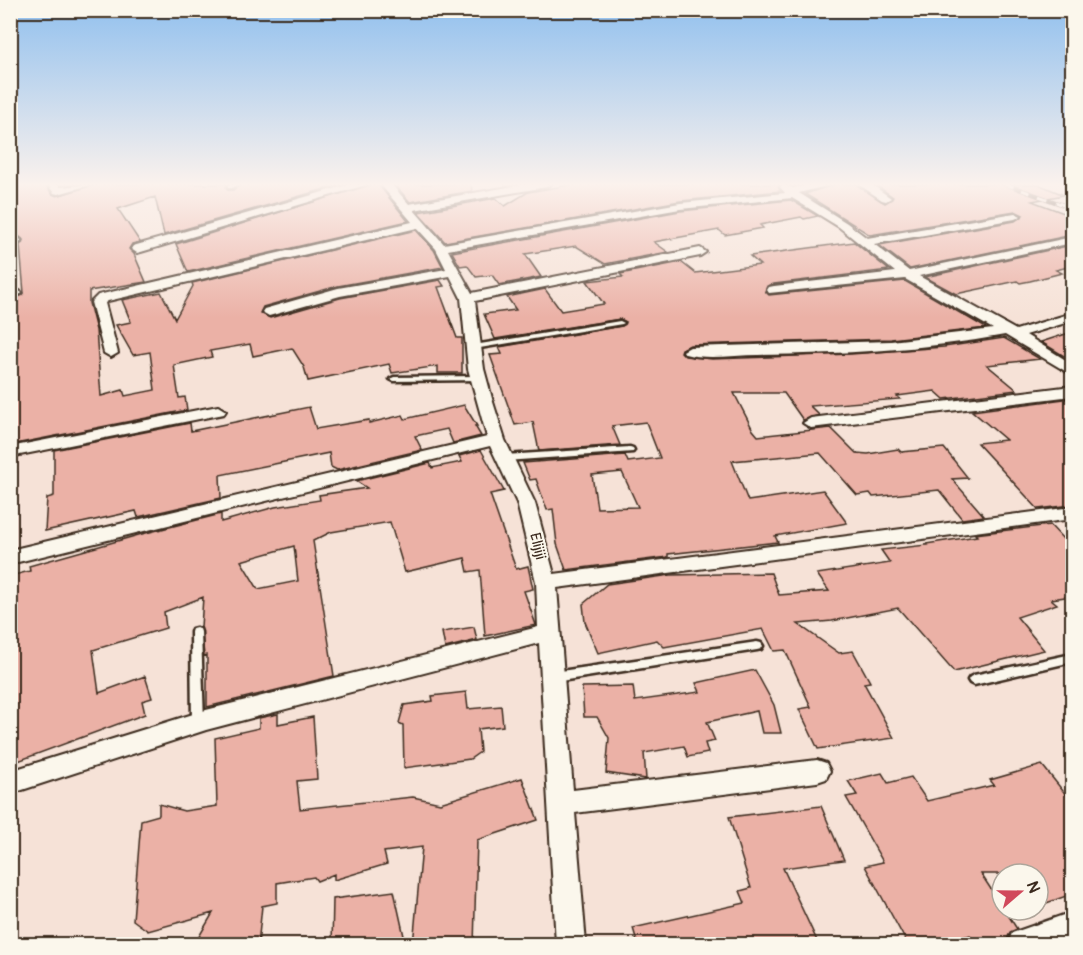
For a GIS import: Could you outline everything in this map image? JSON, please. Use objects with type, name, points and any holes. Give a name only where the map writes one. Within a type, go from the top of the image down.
[{"type":"street","points":[[136,249],[208,229]]},
{"type":"street","points":[[111,353],[98,302],[103,298],[397,229]]},
{"type":"street","name":"Elijiji","points":[[422,229],[441,248],[468,298],[478,378],[496,440],[526,503],[546,582],[571,945]]},
{"type":"street","points":[[441,248],[552,229]]},
{"type":"street","points":[[847,229],[907,275],[1012,332],[1072,370]]},
{"type":"street","points":[[865,242],[942,229]]},
{"type":"street","points":[[774,290],[907,275],[1072,240]]},
{"type":"street","points":[[468,298],[700,252]]},
{"type":"street","points":[[269,312],[338,292],[455,271]]},
{"type":"street","points":[[690,351],[847,347],[930,341],[1012,332],[1072,317]]},
{"type":"street","points":[[811,423],[1072,391]]},
{"type":"street","points":[[10,452],[218,411]]},
{"type":"street","points":[[10,557],[496,440]]},
{"type":"street","points":[[546,582],[1072,513]]},
{"type":"street","points":[[10,783],[198,723],[550,632]]},
{"type":"street","points":[[562,803],[817,771]]},
{"type":"street","points":[[1023,945],[1072,927]]},
{"type":"lane","points":[[10,242],[20,241]]},
{"type":"lane","points":[[10,295],[19,293]]},
{"type":"lane","points":[[474,347],[620,323]]},
{"type":"lane","points":[[394,379],[478,378]]},
{"type":"lane","points":[[505,458],[630,450]]},
{"type":"lane","points":[[196,632],[198,723]]},
{"type":"lane","points":[[554,677],[757,646]]},
{"type":"lane","points":[[974,680],[1072,658]]},
{"type":"building","points":[[10,229],[131,229],[140,242],[132,244],[129,249],[134,254],[146,282],[89,291],[89,303],[96,330],[101,396],[123,390],[125,396],[155,390],[150,352],[133,355],[116,325],[131,322],[122,300],[161,292],[175,319],[193,286],[192,283],[416,230],[434,250],[443,267],[338,286],[263,307],[260,313],[270,318],[340,298],[440,280],[444,286],[438,287],[457,338],[462,338],[462,373],[438,373],[438,366],[392,373],[389,364],[308,381],[304,367],[292,348],[253,356],[250,344],[210,351],[212,357],[174,365],[179,398],[185,397],[187,410],[10,445],[10,379],[15,378],[11,354],[15,353],[10,312],[14,311],[13,299],[24,293],[20,245],[23,240],[20,237],[10,238]]},
{"type":"building","points":[[162,229],[186,229],[164,235]]},
{"type":"building","points":[[226,229],[375,229],[188,272],[176,244]]},
{"type":"building","points":[[433,229],[522,229],[445,242]]},
{"type":"building","points":[[582,229],[760,229],[725,235],[719,230],[654,242],[668,252],[605,264],[576,246],[525,254],[541,277],[499,285],[492,275],[476,277],[467,265],[460,266],[452,252]]},
{"type":"building","points":[[860,229],[909,229],[870,235]]},
{"type":"building","points":[[972,229],[1072,229],[1072,235],[910,269],[879,245]]},
{"type":"building","points":[[854,242],[889,270],[774,284],[767,286],[765,291],[769,295],[905,281],[986,328],[891,339],[690,345],[682,349],[681,352],[685,356],[712,359],[851,354],[944,347],[1004,338],[1040,359],[987,365],[1017,390],[944,399],[935,391],[897,396],[900,399],[810,406],[819,415],[803,420],[784,393],[734,393],[758,436],[831,428],[856,453],[944,448],[968,478],[952,479],[984,516],[962,519],[939,490],[873,497],[870,493],[857,495],[820,453],[732,461],[748,501],[823,490],[847,523],[775,536],[778,542],[668,554],[668,557],[566,570],[557,544],[553,509],[547,510],[536,479],[530,480],[523,463],[625,455],[628,462],[660,458],[646,422],[612,426],[620,445],[539,451],[533,422],[515,425],[490,355],[502,354],[499,347],[622,326],[626,322],[620,319],[495,339],[484,314],[516,310],[507,297],[545,289],[561,311],[604,304],[587,281],[623,277],[620,274],[681,262],[695,273],[760,265],[750,256]],"holes":[[[622,472],[638,507],[597,508],[592,475]]]},
{"type":"building","points":[[1072,245],[1072,266],[1056,270],[1062,273],[1030,281],[1020,283],[1017,281],[956,294],[925,277]]},
{"type":"building","points":[[1072,332],[1072,355],[1064,356],[1041,342]]},
{"type":"building","points":[[1072,398],[1072,505],[1038,509],[977,443],[1006,440],[972,411]]},
{"type":"building","points":[[464,405],[481,436],[453,443],[447,429],[415,436],[422,450],[337,470],[331,467],[329,453],[220,475],[221,498],[138,517],[136,511],[45,531],[47,498],[54,496],[54,450],[190,423],[191,431],[309,407],[316,429],[369,420],[369,423],[403,415],[405,419]]},
{"type":"building","points":[[481,450],[504,491],[490,494],[516,569],[528,566],[533,589],[524,591],[536,625],[485,636],[480,570],[468,572],[465,558],[405,572],[390,522],[331,532],[313,541],[334,676],[207,707],[207,655],[204,656],[201,627],[203,597],[164,612],[166,628],[93,650],[99,693],[145,676],[152,698],[142,701],[145,714],[10,764],[10,576],[30,571],[29,566],[221,514],[221,522],[275,507],[320,500],[319,495],[367,488],[356,481],[430,463],[432,468],[462,462],[459,456]],"holes":[[[294,546],[298,581],[258,589],[241,561]]]},
{"type":"building","points":[[1050,525],[1064,540],[1072,538],[1072,596],[1051,599],[1057,604],[1017,617],[1044,650],[954,672],[898,608],[832,621],[798,624],[839,653],[853,651],[870,682],[864,683],[894,738],[818,749],[799,709],[811,707],[785,650],[774,651],[763,629],[664,647],[657,640],[598,653],[585,622],[583,604],[607,584],[671,575],[771,573],[779,595],[829,591],[817,574],[890,563],[881,550],[977,536],[975,534]]},
{"type":"building","points":[[474,627],[477,640],[445,648],[442,632]]},
{"type":"building","points":[[755,670],[774,705],[781,733],[762,733],[757,711],[707,722],[715,741],[705,743],[708,753],[688,757],[684,746],[644,753],[646,779],[606,773],[609,738],[597,717],[584,717],[582,687],[633,686],[635,701],[700,692],[696,683]]},
{"type":"building","points":[[466,692],[468,709],[501,706],[503,726],[478,729],[480,752],[470,759],[404,768],[403,725],[399,723],[404,705],[433,701],[432,696]]},
{"type":"building","points":[[278,714],[278,724],[313,717],[317,779],[297,781],[300,809],[413,797],[440,803],[522,778],[538,820],[477,840],[474,945],[413,945],[422,847],[384,852],[387,864],[334,880],[334,874],[317,881],[314,877],[277,883],[277,903],[262,906],[258,945],[194,945],[213,913],[148,931],[133,920],[141,820],[159,815],[159,804],[184,811],[217,806],[215,738],[259,728],[259,718]]},
{"type":"building","points":[[1042,765],[1072,802],[1072,894],[1050,902],[1050,862],[990,862],[990,874],[981,874],[990,888],[990,922],[1013,922],[1017,929],[1010,932],[1006,942],[998,945],[976,945],[970,935],[933,945],[908,945],[865,866],[883,862],[846,797],[857,795],[848,781],[882,773],[888,783],[911,777],[927,801],[994,785],[990,780]]},
{"type":"building","points":[[821,806],[844,860],[783,868],[819,945],[638,945],[633,928],[745,903],[740,891],[751,888],[729,817]]},
{"type":"building","points":[[394,891],[406,945],[332,945],[333,899]]}]
